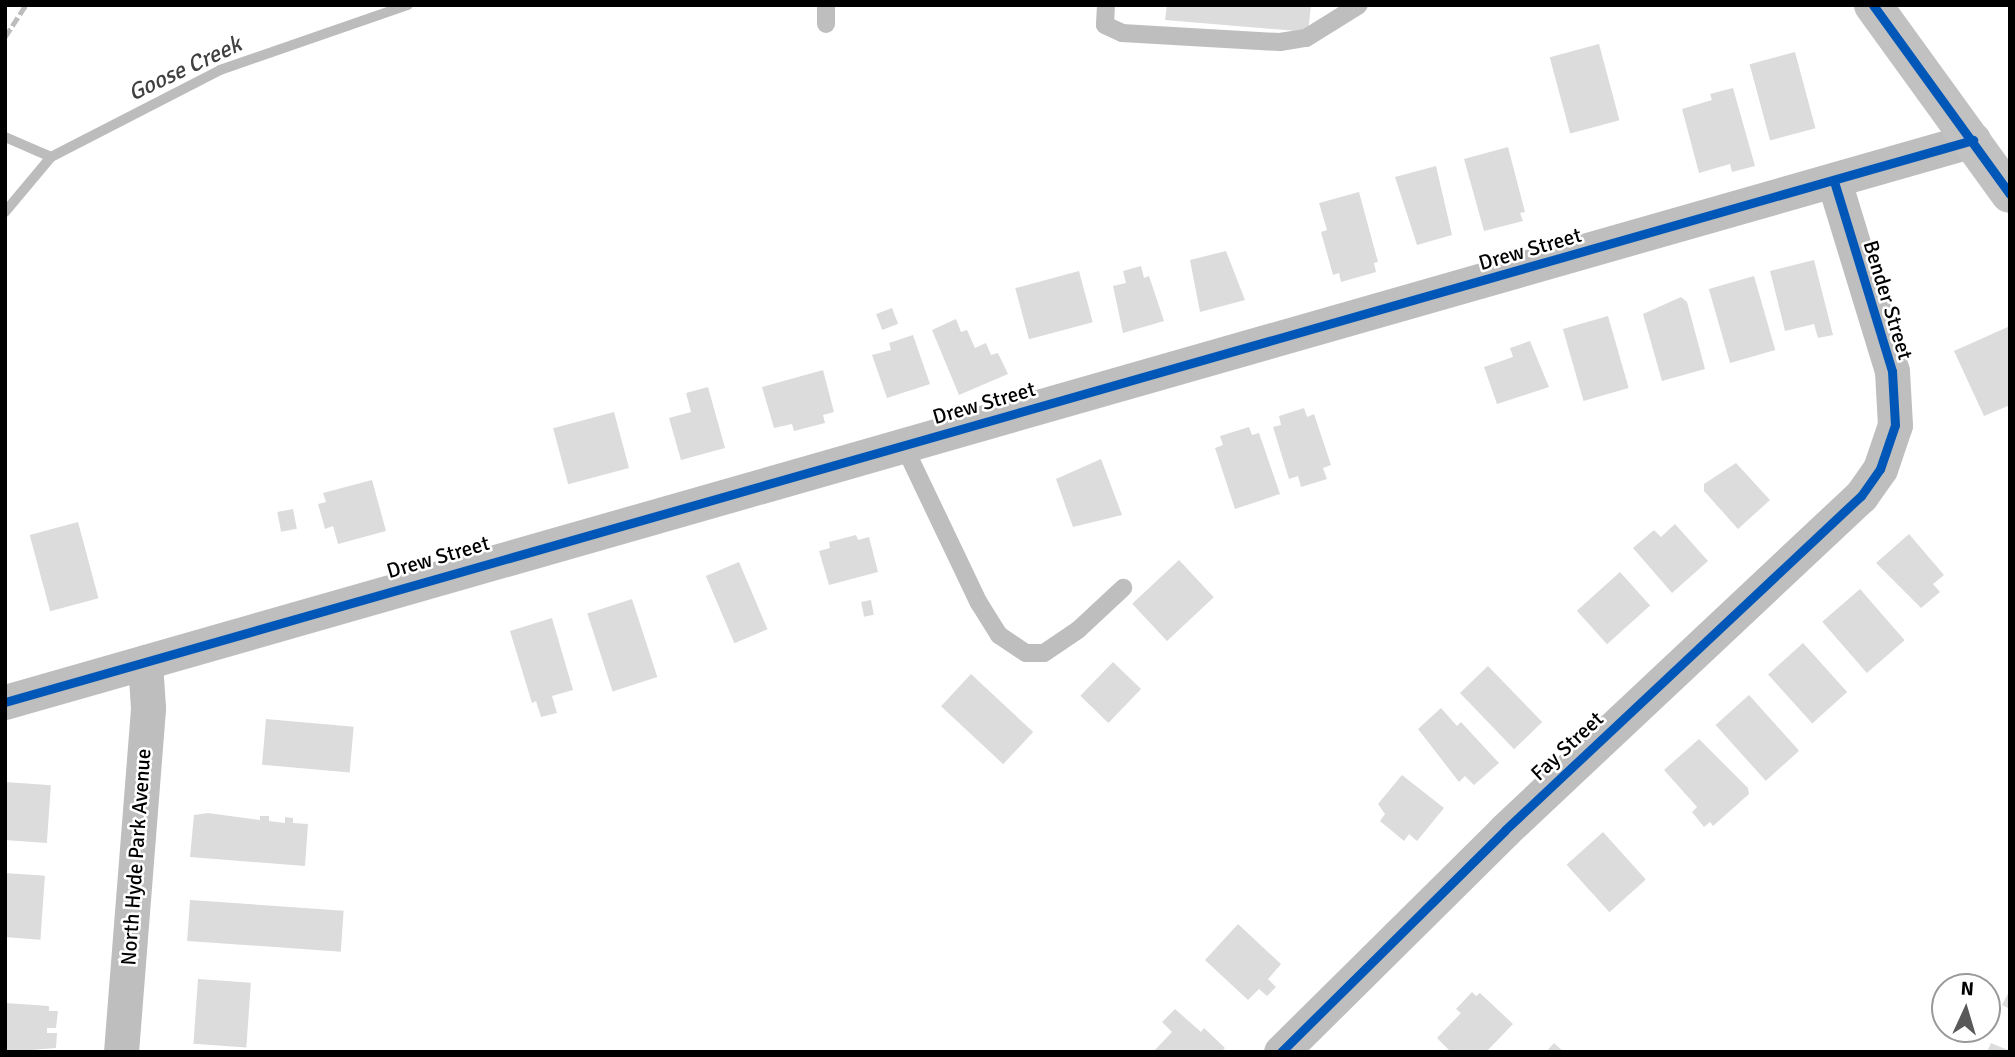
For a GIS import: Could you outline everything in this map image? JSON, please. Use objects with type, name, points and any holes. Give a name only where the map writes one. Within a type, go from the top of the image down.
[{"type":"main road","points":[[1874,5],[1990,150],[2010,194]]},
{"type":"street","name":"Drew Street","points":[[5,702],[903,444],[1834,181],[1990,150]]},
{"type":"street","name":"Bender Street","points":[[1834,181],[1892,371],[1895,425],[1880,469]]},
{"type":"street","name":"Fay Street","points":[[1281,1052],[1505,830],[1861,496],[1880,469]]},
{"type":"street","name":"North Hyde Park Avenue","points":[[121,1052],[148,708],[145,662]]},
{"type":"lane","points":[[826,5],[826,24]]},
{"type":"lane","points":[[1106,5],[1105,25],[1122,33],[1280,42],[1306,38],[1359,5]]},
{"type":"lane","points":[[903,444],[979,603],[999,635],[1026,653],[1044,653],[1078,630],[1123,588]]},
{"type":"building","points":[[1167,5],[1311,5],[1308,32],[1165,20]]},
{"type":"building","points":[[1599,44],[1619,120],[1570,134],[1550,57]]},
{"type":"building","points":[[1795,52],[1815,128],[1770,140],[1750,64]]},
{"type":"building","points":[[1733,88],[1755,166],[1732,172],[1730,164],[1699,173],[1682,109],[1712,100],[1710,94]]},
{"type":"building","points":[[1508,147],[1525,212],[1520,213],[1523,221],[1484,231],[1464,159]]},
{"type":"building","points":[[1436,166],[1452,235],[1417,245],[1395,177]]},
{"type":"building","points":[[1359,192],[1378,262],[1374,263],[1376,272],[1341,282],[1339,273],[1333,275],[1321,232],[1327,230],[1319,203]]},
{"type":"building","points":[[1226,251],[1245,300],[1200,312],[1190,260]]},
{"type":"building","points":[[1814,260],[1833,335],[1818,338],[1814,324],[1785,331],[1770,271]]},
{"type":"building","points":[[1141,266],[1144,278],[1149,276],[1164,321],[1123,333],[1113,286],[1126,283],[1123,271]]},
{"type":"building","points":[[1079,271],[1093,322],[1029,339],[1015,288]]},
{"type":"building","points":[[1754,276],[1775,350],[1730,363],[1709,289]]},
{"type":"building","points":[[1681,297],[1687,302],[1705,369],[1662,381],[1643,314]]},
{"type":"building","points":[[892,308],[898,324],[882,330],[876,314]]},
{"type":"building","points":[[1608,316],[1629,388],[1583,401],[1563,329]]},
{"type":"building","points":[[956,319],[961,332],[967,330],[975,348],[986,343],[991,355],[998,353],[1008,374],[959,395],[932,330]]},
{"type":"building","points":[[2010,326],[2010,405],[1984,416],[1954,351]]},
{"type":"building","points":[[913,335],[930,384],[887,398],[872,355],[891,350],[889,343]]},
{"type":"building","points":[[1530,341],[1549,387],[1497,404],[1484,367],[1513,357],[1510,348]]},
{"type":"building","points":[[823,370],[834,412],[823,415],[825,423],[794,431],[792,424],[774,428],[762,387]]},
{"type":"building","points":[[708,387],[725,448],[681,460],[669,418],[691,412],[686,393]]},
{"type":"building","points":[[1304,408],[1307,417],[1314,414],[1331,465],[1323,468],[1327,479],[1301,487],[1298,476],[1289,479],[1273,427],[1281,425],[1279,416]]},
{"type":"building","points":[[614,412],[629,468],[568,484],[553,428]]},
{"type":"building","points":[[1249,427],[1252,435],[1259,433],[1280,494],[1235,509],[1215,448],[1223,445],[1220,436]]},
{"type":"building","points":[[1101,459],[1122,515],[1073,527],[1056,479]]},
{"type":"building","points":[[1736,463],[1770,500],[1738,529],[1704,491],[1704,484]]},
{"type":"building","points":[[372,480],[386,531],[338,544],[333,526],[325,529],[318,504],[326,502],[323,493]]},
{"type":"building","points":[[293,509],[297,529],[281,532],[277,512]]},
{"type":"building","points":[[78,522],[98,598],[50,611],[30,535]]},
{"type":"building","points":[[1675,524],[1708,561],[1672,593],[1633,548],[1654,530],[1661,537]]},
{"type":"building","points":[[1909,534],[1944,575],[1933,584],[1940,592],[1921,608],[1876,563]]},
{"type":"building","points":[[856,535],[858,540],[869,537],[878,572],[829,585],[819,551],[830,548],[829,542]]},
{"type":"building","points":[[1179,560],[1214,597],[1167,641],[1132,604]]},
{"type":"building","points":[[739,562],[768,629],[734,643],[706,576]]},
{"type":"building","points":[[1620,572],[1650,605],[1607,644],[1577,611]]},
{"type":"building","points":[[1860,589],[1905,640],[1867,673],[1822,622]]},
{"type":"building","points":[[632,599],[657,677],[613,692],[587,614]]},
{"type":"building","points":[[871,600],[874,615],[864,617],[861,602]]},
{"type":"building","points":[[552,618],[573,690],[552,696],[557,713],[541,717],[536,701],[532,703],[510,631]]},
{"type":"building","points":[[1803,643],[1847,692],[1812,723],[1768,674]]},
{"type":"building","points":[[1113,662],[1141,689],[1108,723],[1080,696]]},
{"type":"building","points":[[1488,666],[1542,722],[1514,749],[1460,693]]},
{"type":"building","points":[[971,674],[1033,732],[1003,764],[941,706]]},
{"type":"building","points":[[1749,695],[1799,751],[1766,781],[1716,725]]},
{"type":"building","points":[[1441,708],[1457,726],[1461,722],[1499,763],[1474,785],[1465,776],[1459,782],[1418,729]]},
{"type":"building","points":[[266,719],[354,727],[350,772],[262,765]]},
{"type":"building","points":[[1699,739],[1748,788],[1749,794],[1713,826],[1710,822],[1704,827],[1692,812],[1697,807],[1664,770]]},
{"type":"building","points":[[1402,775],[1444,808],[1417,841],[1409,834],[1404,841],[1380,821],[1385,814],[1378,804]]},
{"type":"building","points":[[5,782],[51,785],[47,843],[5,840]]},
{"type":"building","points":[[208,813],[260,820],[260,816],[269,816],[269,821],[285,823],[285,817],[293,818],[293,823],[308,824],[305,866],[190,857],[194,815]]},
{"type":"building","points":[[1603,832],[1646,880],[1609,912],[1567,865]]},
{"type":"building","points":[[5,873],[45,876],[40,940],[5,937]]},
{"type":"building","points":[[190,900],[344,911],[341,952],[187,941]]},
{"type":"building","points":[[1238,924],[1281,964],[1268,979],[1276,987],[1267,996],[1259,989],[1248,1000],[1205,960]]},
{"type":"building","points":[[198,979],[251,983],[246,1048],[193,1044]]},
{"type":"building","points":[[2010,990],[2010,1009],[2002,1005]]},
{"type":"building","points":[[1472,992],[1476,996],[1480,993],[1513,1024],[1486,1052],[1451,1052],[1437,1038],[1461,1013],[1456,1009]]},
{"type":"building","points":[[5,1003],[49,1006],[49,1011],[58,1011],[56,1028],[47,1028],[47,1033],[57,1033],[56,1048],[5,1052]]},
{"type":"building","points":[[1175,1009],[1201,1032],[1204,1028],[1225,1048],[1221,1052],[1153,1052],[1172,1032],[1162,1022]]},
{"type":"building","points":[[1554,1043],[1564,1052],[1546,1052]]},
{"type":"building","points":[[1991,1043],[2010,1051],[2010,1052],[1987,1052]]},
{"type":"waterway","name":"Goose Creek","points":[[5,212],[51,157],[220,70],[408,5]]},
{"type":"waterway","points":[[5,137],[51,157]]},
{"type":"railway","points":[[5,37],[26,5]]},
{"type":"cycle path","points":[[1873,5],[2010,194]]},
{"type":"cycle path","points":[[5,702],[1973,140]]},
{"type":"cycle path","points":[[1281,1052],[1505,830],[1861,496],[1880,469],[1895,425],[1892,371],[1834,181]]}]
